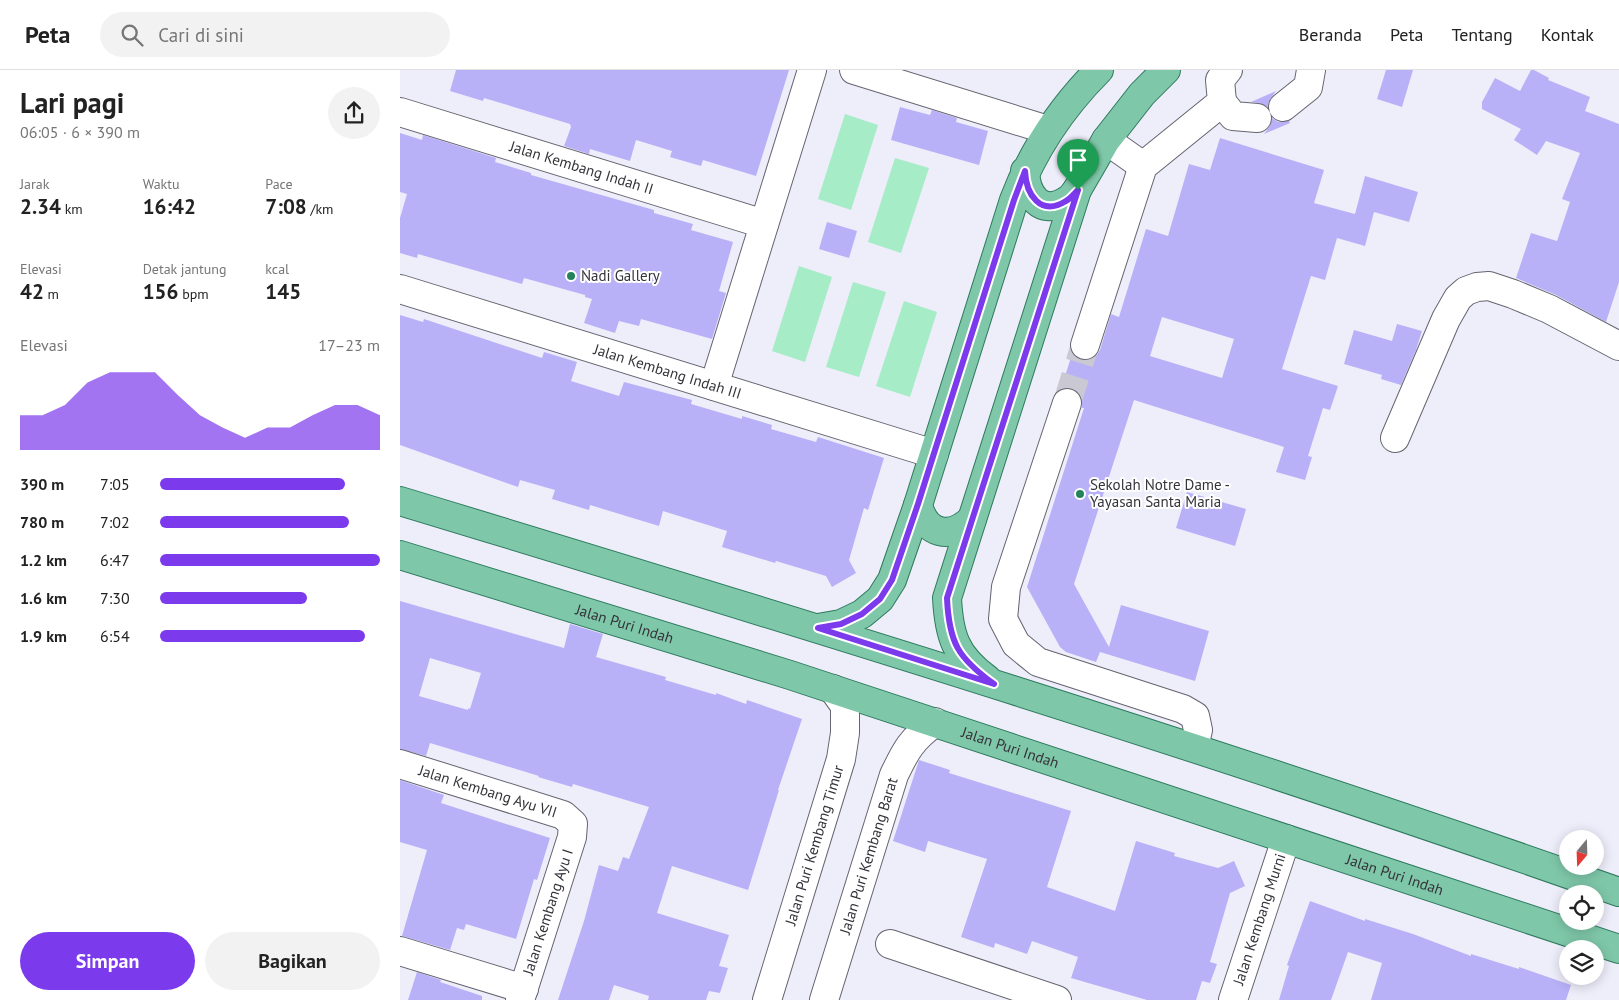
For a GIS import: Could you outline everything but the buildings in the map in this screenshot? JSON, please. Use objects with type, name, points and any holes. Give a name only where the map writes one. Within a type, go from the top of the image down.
[{"type":"main road","points":[[818,628],[841,624],[862,614],[880,599],[892,580],[1025,171],[1048,130],[1089,80],[1100,70]]},
{"type":"main road","points":[[994,684],[973,669],[957,648],[948,624],[947,598],[1078,190],[1106,140],[1142,94],[1166,70]]},
{"type":"main road","points":[[1025,171],[1026,185],[1032,198],[1043,205],[1055,206],[1066,201],[1078,190]]},
{"type":"main road","points":[[400,501],[818,628],[1194,747],[1619,892]]},
{"type":"main road","points":[[918,504],[921,516],[929,526],[939,531],[951,532],[957,530],[972,519]]},
{"type":"main road","name":"Jalan Puri Indah","points":[[400,555],[833,689],[1619,949]]},
{"type":"street","points":[[714,386],[812,70]]},
{"type":"street","points":[[854,70],[1048,130]]},
{"type":"street","points":[[1228,70],[1220,80],[1222,102],[1233,116],[1257,118]]},
{"type":"street","points":[[1283,107],[1308,87],[1311,70]]},
{"type":"street","points":[[1085,344],[1142,166],[1222,102]]},
{"type":"street","name":"Jalan Kembang Indah II","points":[[400,112],[764,224]]},
{"type":"street","points":[[1106,140],[1142,166]]},
{"type":"street","points":[[1395,438],[1446,319],[1458,298],[1466,291],[1477,287],[1489,286],[1513,294],[1549,309],[1619,346]]},
{"type":"street","name":"Jalan Kembang Indah III","points":[[400,289],[934,454]]},
{"type":"street","points":[[1067,403],[1006,587],[1003,619],[1016,644],[1038,662],[1183,709],[1195,716],[1198,730],[1194,747]]},
{"type":"street","name":"Jalan Puri Kembang Timur","points":[[767,1000],[841,758],[845,732],[845,706],[833,689]]},
{"type":"street","name":"Jalan Puri Kembang Barat","points":[[824,1000],[894,776],[905,752],[918,735],[935,722]]},
{"type":"street","name":"Jalan Kembang Ayu VII","points":[[400,764],[563,815],[573,824]]},
{"type":"street","name":"Jalan Kembang Ayu I","points":[[522,994],[572,837],[573,824]]},
{"type":"street","name":"Jalan Kembang Murni","points":[[1233,1000],[1286,839]]},
{"type":"street","points":[[890,944],[1058,1000]]},
{"type":"street","points":[[400,951],[522,994]]},
{"type":"green space","points":[[845,114],[878,125],[851,210],[818,199]]},
{"type":"green space","points":[[895,158],[929,168],[901,253],[868,242]]},
{"type":"green space","points":[[799,266],[832,277],[805,362],[772,351]]},
{"type":"green space","points":[[853,282],[886,292],[859,377],[826,367]]},
{"type":"green space","points":[[904,301],[937,312],[910,397],[876,386]]},
{"type":"tunnel","points":[[1067,403],[1085,345]]},
{"type":"place","name":"Nadi Gallery","points":[[571,276]]},
{"type":"place","name":"Sekolah Notre Dame - Yayasan Santa Maria","points":[[1080,494]]},
{"type":"route","points":[[1025,171],[1026,185],[1032,198],[1043,205],[1055,206],[1066,201],[1078,190],[1055,256],[1035,326],[947,598],[948,624],[957,648],[973,669],[994,684],[818,628],[841,624],[862,614],[880,599],[892,580],[1025,171]]}]
